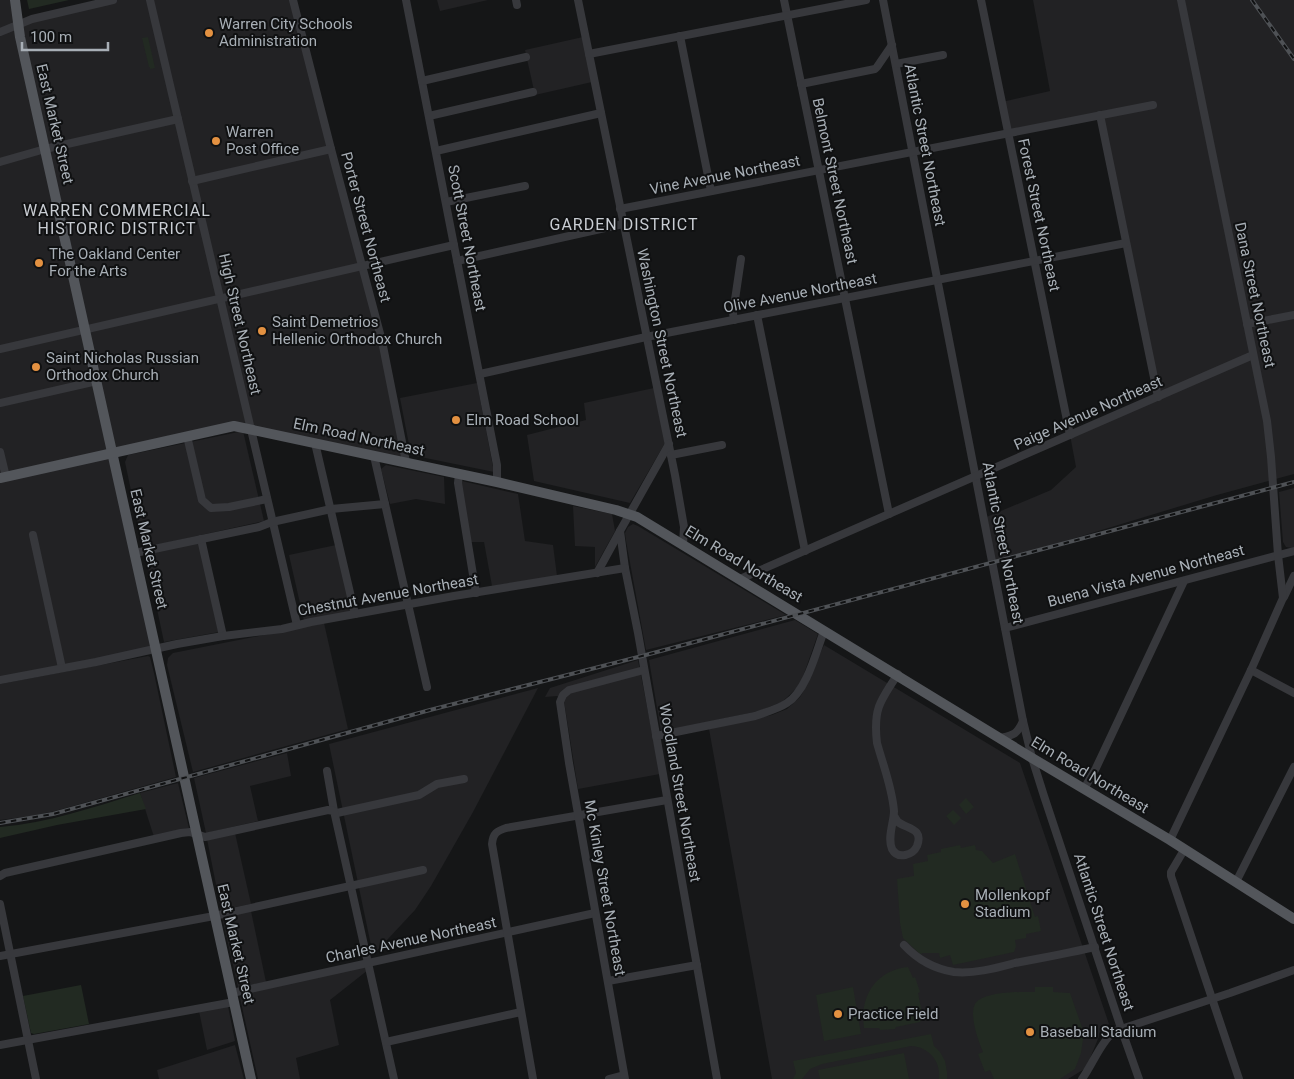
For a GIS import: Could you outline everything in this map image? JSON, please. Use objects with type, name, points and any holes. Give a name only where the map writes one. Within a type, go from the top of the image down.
[{"type":"main road","name":"East Market Street","points":[[15,0],[20,38],[251,1079]]},
{"type":"main road","name":"Elm Road Northeast","points":[[3,477],[234,426],[497,482],[629,514],[684,544],[824,631],[898,674],[1032,758],[1170,840],[1294,919]]},
{"type":"street","points":[[0,32],[32,19],[113,0]]},
{"type":"street","name":"High Street Northeast","points":[[150,0],[296,625]]},
{"type":"street","name":"Porter Street Northeast","points":[[293,0],[382,341],[406,462]]},
{"type":"street","name":"Scott Street Northeast","points":[[406,0],[480,374],[497,465],[497,482]]},
{"type":"street","name":"Washington Street Northeast","points":[[578,0],[671,455],[684,526],[684,544]]},
{"type":"street","name":"Belmont Street Northeast","points":[[784,0],[889,514]]},
{"type":"street","points":[[589,54],[866,0]]},
{"type":"street","name":"Atlantic Street Northeast","points":[[883,0],[1023,722],[1032,758],[1139,1079]]},
{"type":"street","name":"Forest Street Northeast","points":[[981,0],[1070,435]]},
{"type":"street","name":"Dana Street Northeast","points":[[1181,0],[1268,429],[1278,555],[1284,598]]},
{"type":"street","points":[[680,36],[712,191]]},
{"type":"street","points":[[801,84],[875,69],[892,45]]},
{"type":"street","points":[[896,64],[943,55]]},
{"type":"street","points":[[422,81],[526,57]]},
{"type":"street","points":[[429,116],[533,92]]},
{"type":"street","name":"Vine Avenue Northeast","points":[[620,209],[1153,105]]},
{"type":"street","points":[[436,151],[601,113]]},
{"type":"street","points":[[1100,115],[1158,397]]},
{"type":"street","points":[[0,162],[45,149],[178,119]]},
{"type":"street","points":[[192,181],[331,149]]},
{"type":"street","points":[[446,202],[525,186]]},
{"type":"street","points":[[457,261],[623,224]]},
{"type":"street","name":"Olive Avenue Northeast","points":[[480,374],[646,337],[1126,243]]},
{"type":"street","points":[[0,348],[454,246]]},
{"type":"street","points":[[734,320],[733,308],[741,259]]},
{"type":"street","points":[[757,315],[805,551]]},
{"type":"street","points":[[1247,324],[1294,315]]},
{"type":"street","name":"Paige Avenue Northeast","points":[[740,579],[1253,355]]},
{"type":"street","points":[[0,403],[96,381]]},
{"type":"street","points":[[187,436],[202,500],[211,508],[229,507],[267,499]]},
{"type":"street","points":[[315,443],[355,614]]},
{"type":"street","points":[[597,573],[668,444]]},
{"type":"street","points":[[671,455],[722,445]]},
{"type":"street","points":[[0,452],[3,477]]},
{"type":"street","points":[[374,456],[427,687]]},
{"type":"street","points":[[459,474],[458,483],[476,593]]},
{"type":"street","points":[[135,553],[259,527],[272,522],[331,509],[385,504]]},
{"type":"street","name":"Woodland Street Northeast","points":[[620,531],[625,568],[717,1079]]},
{"type":"street","points":[[33,535],[62,668]]},
{"type":"street","points":[[201,539],[223,636]]},
{"type":"street","name":"Buena Vista Avenue Northeast","points":[[1005,628],[1294,551]]},
{"type":"street","name":"Chestnut Avenue Northeast","points":[[0,680],[223,636],[282,629],[409,604],[625,568]]},
{"type":"street","points":[[1170,840],[1294,576]]},
{"type":"street","points":[[1084,789],[1184,581]]},
{"type":"street","points":[[656,736],[755,716],[792,700],[802,687],[824,631]]},
{"type":"street","name":"Mc Kinley Street Northeast","points":[[624,1077],[560,702],[563,695],[569,690],[644,670]]},
{"type":"street","points":[[1251,670],[1294,693]]},
{"type":"street","points":[[894,816],[898,822],[913,829],[919,838],[916,849],[911,854],[896,854],[892,849],[893,802],[877,743],[876,724],[878,706],[898,674]]},
{"type":"street","points":[[1000,738],[1017,733],[1023,722]]},
{"type":"street","points":[[1236,882],[1294,767]]},
{"type":"street","points":[[327,771],[334,811],[394,1079]]},
{"type":"street","points":[[0,876],[5,873],[180,833],[188,832],[205,837],[328,810],[337,813],[418,795],[437,784],[464,779]]},
{"type":"street","points":[[533,1079],[492,844],[494,834],[506,828],[667,800]]},
{"type":"street","points":[[1184,850],[1174,866],[1171,876],[1239,1079]]},
{"type":"street","points":[[0,956],[214,916],[423,870]]},
{"type":"street","points":[[0,904],[36,1079]]},
{"type":"street","name":"Charles Avenue Northeast","points":[[0,1045],[233,997],[369,963],[596,913]]},
{"type":"street","points":[[904,945],[928,963],[951,971],[962,972],[983,970],[1095,947]]},
{"type":"street","points":[[608,981],[697,965]]},
{"type":"street","points":[[1082,1079],[1110,1034],[1114,1031],[1294,970]]},
{"type":"street","points":[[386,1042],[521,1012]]},
{"type":"street","points":[[609,1079],[624,1077]]},
{"type":"shaded area","points":[[0,0],[15,0],[18,25],[113,0],[293,0],[382,341],[406,462],[242,426],[113,453],[156,649],[0,680]]},
{"type":"shaded area","points":[[27,0],[69,0],[29,9]]},
{"type":"shaded area","points":[[437,0],[488,0],[440,11]]},
{"type":"shaded area","points":[[1033,0],[1294,0],[1294,474],[1217,495],[993,563],[984,518],[1051,490],[1076,467],[1070,435],[1158,397],[1101,116],[1008,133],[1002,102],[1050,91]]},
{"type":"shaded area","points":[[148,37],[155,68],[150,69],[142,38]]},
{"type":"shaded area","points":[[583,37],[592,82],[535,95],[525,50]]},
{"type":"shaded area","points":[[477,383],[494,472],[411,455],[400,398]]},
{"type":"shaded area","points":[[654,388],[665,443],[630,503],[534,481],[527,435],[586,420],[584,403]]},
{"type":"shaded area","points":[[243,431],[264,521],[143,548],[125,462],[128,455]]},
{"type":"shaded area","points":[[386,465],[444,477],[445,504],[416,499],[390,504],[381,469]]},
{"type":"shaded area","points":[[462,481],[518,494],[525,541],[553,545],[557,576],[492,586],[484,542],[469,542],[461,487]]},
{"type":"shaded area","points":[[1294,488],[1294,547],[1292,548],[1286,547],[1283,542],[1279,492]]},
{"type":"shaded area","points":[[573,506],[612,514],[615,531],[595,567],[595,547],[575,546]]},
{"type":"shaded area","points":[[633,524],[786,615],[646,650],[625,533],[628,527]]},
{"type":"shaded area","points":[[199,542],[219,632],[164,642],[145,553]]},
{"type":"shaded area","points":[[336,545],[352,612],[304,621],[289,555]]},
{"type":"shaded area","points":[[795,620],[818,634],[800,685],[782,702],[759,711],[661,732],[649,660]]},
{"type":"shaded area","points":[[324,623],[348,729],[193,772],[167,665],[168,658],[173,653]]},
{"type":"shaded area","points":[[824,645],[1020,763],[1109,1024],[1100,1034],[1086,1068],[1068,1079],[772,1079],[709,729],[772,715],[787,709],[800,697]]},
{"type":"shaded area","points":[[150,657],[154,673],[176,777],[55,811],[0,820],[0,684]]},
{"type":"shaded area","points":[[638,660],[660,774],[578,789],[564,701],[557,696],[545,697],[550,688]]},
{"type":"shaded area","points":[[538,688],[473,812],[431,886],[415,910],[373,955],[329,744]]},
{"type":"shaded area","points":[[287,753],[291,776],[250,786],[258,821],[206,833],[194,778]]},
{"type":"shaded area","points":[[178,783],[189,828],[154,837],[140,793]]},
{"type":"shaded area","points":[[140,793],[146,809],[57,825],[0,838],[0,827],[53,818]]},
{"type":"shaded area","points":[[966,798],[974,807],[966,814],[959,805]]},
{"type":"shaded area","points":[[953,810],[961,818],[954,825],[946,816]]},
{"type":"shaded area","points":[[235,833],[251,904],[221,910],[207,839]]},
{"type":"shaded area","name":"Mollenkopf Stadium","points":[[960,845],[961,848],[975,845],[976,850],[982,851],[993,863],[1015,854],[1035,917],[1038,916],[1041,931],[1026,934],[1026,938],[1015,940],[1014,952],[953,965],[950,955],[940,958],[939,953],[920,954],[903,938],[897,879],[914,876],[913,864],[928,861],[927,855],[941,852],[941,849]]},
{"type":"shaded area","points":[[251,911],[266,982],[238,987],[222,917]]},
{"type":"shaded area","points":[[367,965],[368,970],[330,1000],[339,1045],[296,1058],[300,1079],[258,1079],[240,998],[242,994]]},
{"type":"shaded area","points":[[908,967],[913,978],[915,977],[920,992],[918,993],[923,1018],[920,1022],[896,1027],[895,1029],[864,1028],[864,1006],[872,987],[887,973]]},
{"type":"shaded area","points":[[81,985],[89,1024],[31,1033],[23,996]]},
{"type":"shaded area","name":"Practice Field","points":[[853,987],[861,1034],[824,1041],[816,995]]},
{"type":"shaded area","name":"Baseball Stadium","points":[[1035,987],[1053,987],[1053,992],[1070,993],[1084,1033],[1081,1053],[1075,1069],[1060,1079],[994,1079],[990,1070],[985,1072],[978,1054],[983,1052],[977,1035],[973,1008],[979,1000],[994,994],[1035,992]]},
{"type":"shaded area","points":[[228,1006],[235,1041],[207,1050],[199,1011]]},
{"type":"shaded area","points":[[931,1034],[934,1046],[945,1061],[947,1079],[939,1079],[936,1061],[928,1052],[911,1046],[822,1064],[810,1069],[802,1079],[793,1079],[796,1073],[793,1061]]},
{"type":"shaded area","points":[[235,1045],[244,1079],[159,1079],[157,1070]]},
{"type":"shaded area","points":[[904,1053],[909,1079],[820,1079],[818,1070]]},
{"type":"railway","points":[[1252,0],[1294,59]]},
{"type":"railway","points":[[0,823],[53,814],[430,710],[642,656],[1294,482]]},
{"type":"place","name":"Warren City Schools Administration","points":[[209,33]]},
{"type":"place","name":"Warren Post Office","points":[[216,141]]},
{"type":"place","name":"The Oakland Center For the Arts","points":[[39,263]]},
{"type":"place","name":"Saint Demetrios Hellenic Orthodox Church","points":[[262,331]]},
{"type":"place","name":"Saint Nicholas Russian Orthodox Church","points":[[36,367]]},
{"type":"place","name":"Elm Road School","points":[[456,420]]},
{"type":"place","name":"Mollenkopf Stadium","points":[[965,904]]},
{"type":"place","name":"Practice Field","points":[[838,1014]]},
{"type":"place","name":"Baseball Stadium","points":[[1030,1032]]},
{"type":"district","name":"WARREN COMMERCIAL HISTORIC DISTRICT","points":[[117,219]]},
{"type":"district","name":"GARDEN DISTRICT","points":[[624,224]]}]
